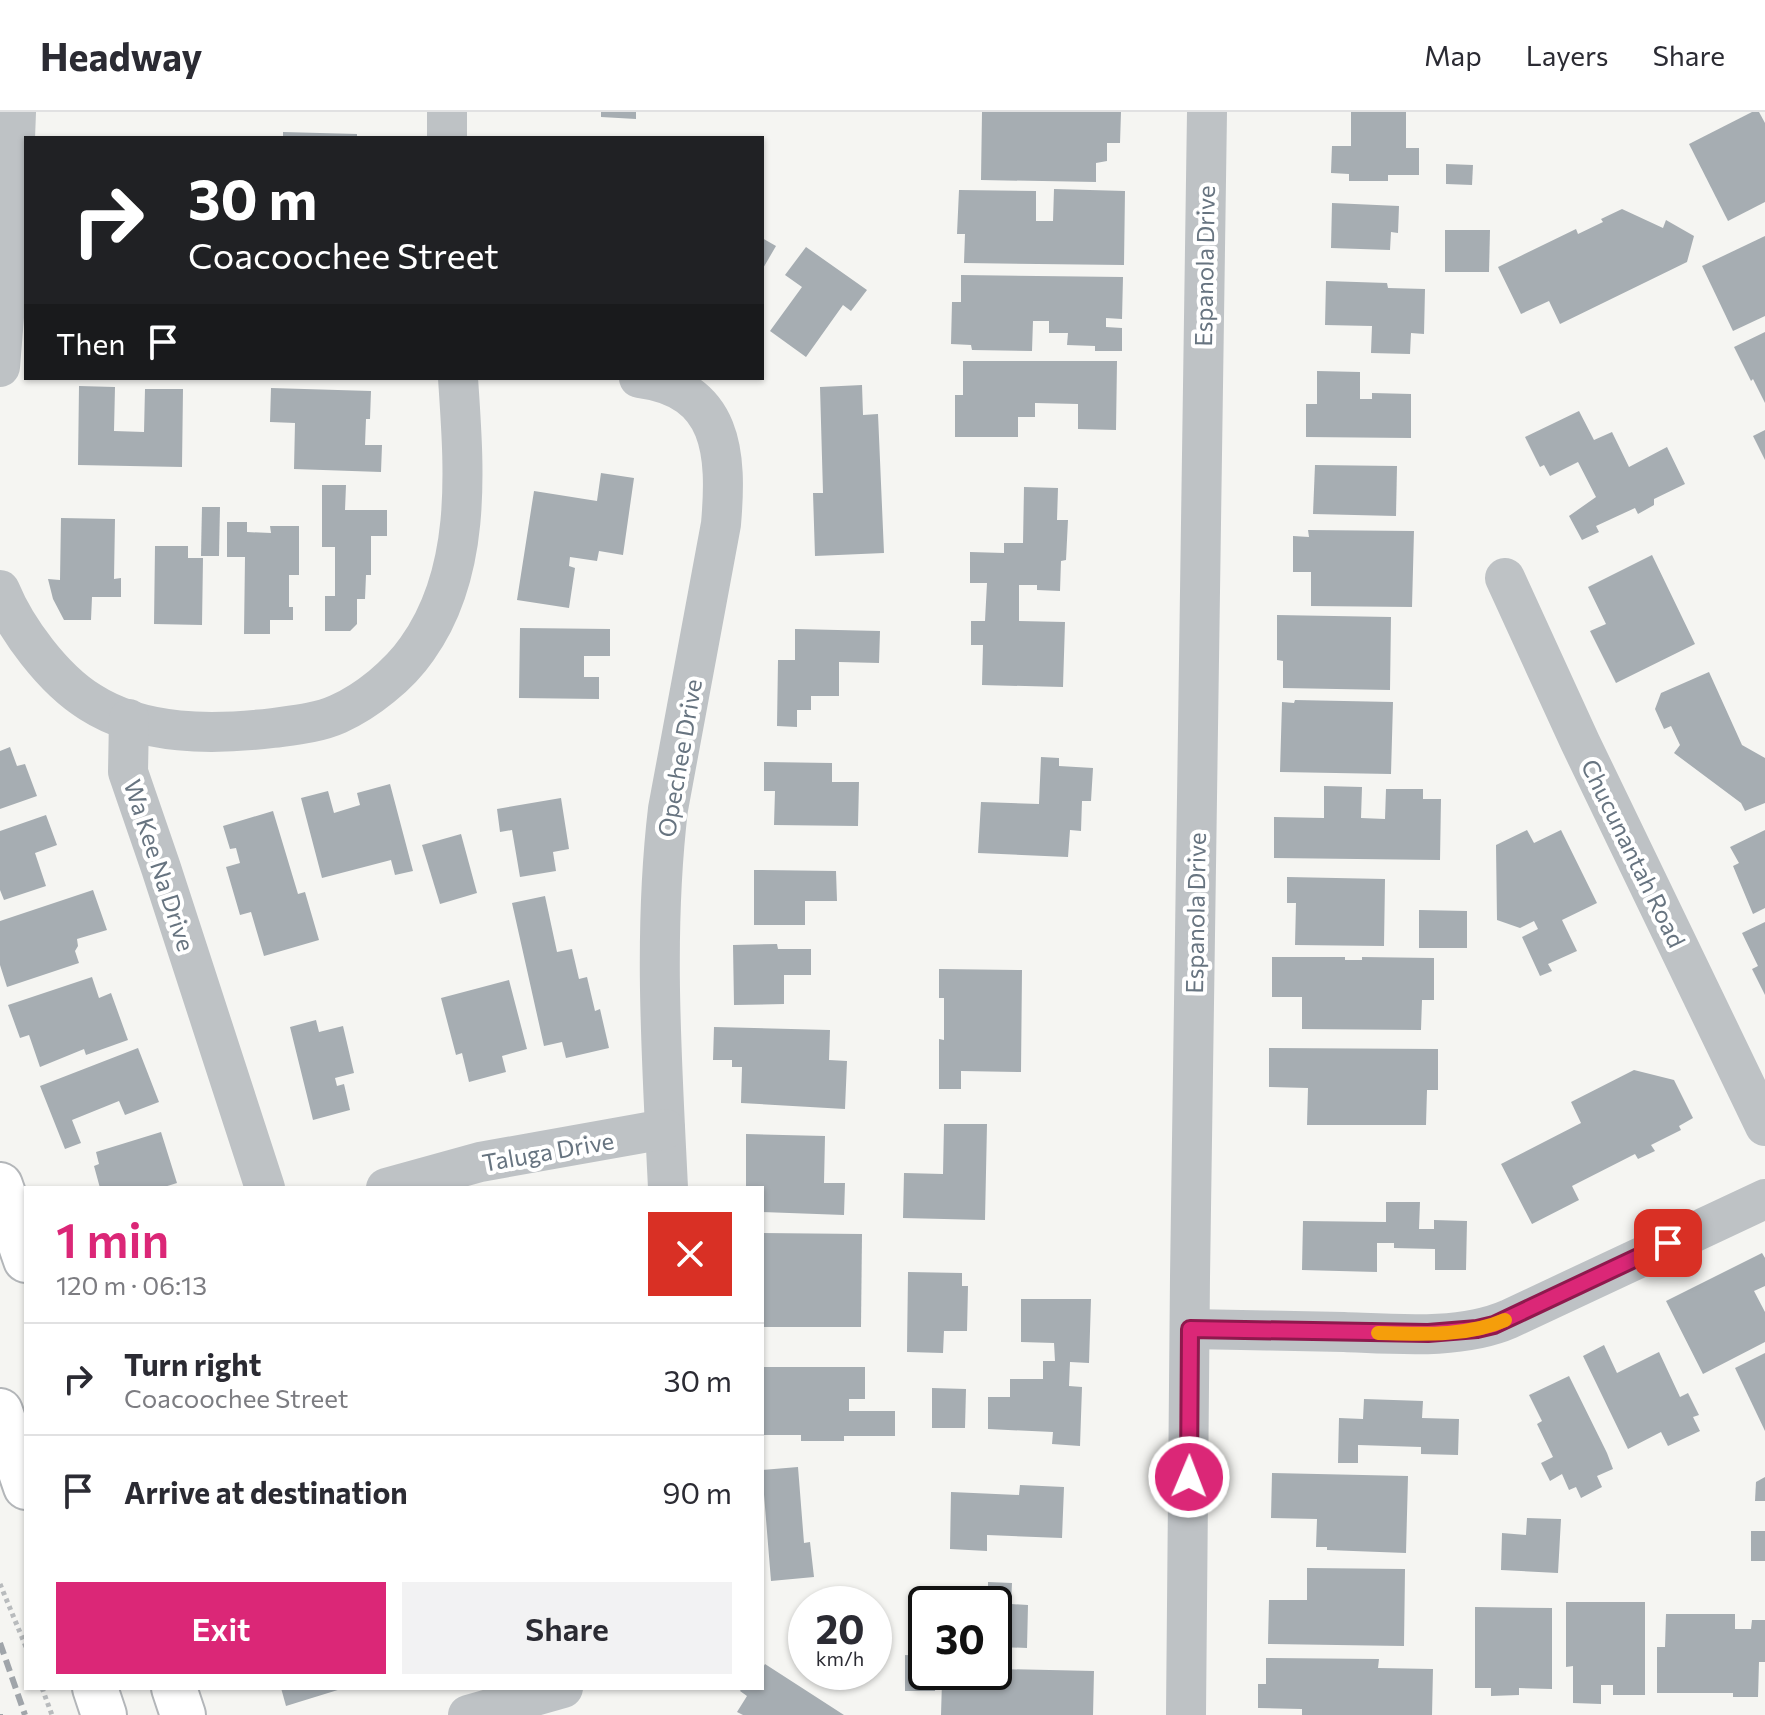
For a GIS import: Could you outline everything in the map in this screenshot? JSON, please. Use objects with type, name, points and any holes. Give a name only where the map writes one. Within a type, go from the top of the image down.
[{"type":"highway","points":[[0,1185],[24,1254]]},
{"type":"highway","points":[[0,1411],[24,1481]]},
{"type":"highway","points":[[96,1690],[104,1715]]},
{"type":"highway","points":[[175,1690],[183,1715]]},
{"type":"street","points":[[0,367],[16,112]]},
{"type":"street","points":[[447,112],[447,136]]},
{"type":"street","name":"Espanola Drive","points":[[1186,1715],[1207,112]]},
{"type":"street","points":[[0,590],[22,630],[56,674],[90,703],[129,719],[159,728],[197,732],[260,730],[318,721],[340,713],[384,685],[401,669],[418,648],[444,596],[457,553],[463,467],[458,380]]},
{"type":"street","name":"Opechee Drive","points":[[651,380],[675,388],[708,413],[716,431],[723,477],[721,524],[663,853],[661,1016],[668,1186]]},
{"type":"street","name":"Chucunantah Road","points":[[1505,578],[1580,742],[1765,1126]]},
{"type":"street","name":"Wa Kee Na Drive","points":[[129,719],[128,772],[264,1186]]},
{"type":"street","name":"Taluga Drive","points":[[393,1186],[480,1162],[665,1129]]},
{"type":"street","points":[[1190,1329],[1392,1333],[1477,1329],[1509,1319],[1765,1199]]},
{"type":"street","points":[[458,1690],[467,1715],[556,1690]]},
{"type":"path","points":[[0,1584],[24,1642]]},
{"type":"path","points":[[43,1690],[52,1715]]},
{"type":"building","points":[[601,112],[636,112],[636,119],[601,117]]},
{"type":"building","points":[[982,112],[1121,112],[1120,143],[1107,143],[1107,161],[1096,163],[1096,182],[981,180]]},
{"type":"building","points":[[1351,112],[1406,112],[1406,148],[1419,148],[1419,175],[1388,175],[1388,181],[1349,181],[1349,174],[1331,173],[1332,146],[1351,146]]},
{"type":"building","points":[[1752,112],[1759,112],[1765,123],[1765,202],[1728,221],[1689,144]]},
{"type":"building","points":[[283,132],[357,134],[357,136],[283,136]]},
{"type":"building","points":[[1446,164],[1473,165],[1472,185],[1446,184]]},
{"type":"building","points":[[1054,189],[1125,191],[1124,265],[964,263],[965,234],[957,234],[959,190],[1036,191],[1036,221],[1053,221]]},
{"type":"building","points":[[1332,203],[1399,206],[1398,233],[1391,232],[1390,250],[1331,248]]},
{"type":"building","points":[[1622,209],[1663,228],[1666,220],[1694,236],[1687,262],[1560,324],[1549,301],[1521,314],[1498,267],[1576,229],[1578,234]]},
{"type":"building","points":[[1445,230],[1490,230],[1489,272],[1445,272]]},
{"type":"building","points":[[1765,236],[1765,316],[1733,331],[1702,266]]},
{"type":"building","points":[[764,239],[776,246],[764,267]]},
{"type":"building","points":[[806,247],[867,290],[851,311],[843,305],[806,357],[770,331],[802,287],[785,275]]},
{"type":"building","points":[[961,275],[1123,277],[1122,319],[1106,318],[1106,327],[1122,328],[1122,351],[1095,351],[1095,346],[1067,345],[1068,333],[1049,333],[1049,321],[1033,321],[1032,351],[972,350],[971,345],[951,344],[952,302],[961,302]]},
{"type":"building","points":[[1326,281],[1387,283],[1388,288],[1425,289],[1424,334],[1411,333],[1410,354],[1371,353],[1372,326],[1325,325]]},
{"type":"building","points":[[1765,332],[1765,403],[1734,347]]},
{"type":"building","points":[[963,361],[1117,361],[1116,430],[1078,429],[1078,404],[1035,403],[1035,417],[1018,417],[1018,437],[955,437],[955,395],[963,395]]},
{"type":"building","points":[[1317,371],[1360,372],[1360,399],[1372,399],[1372,393],[1411,394],[1411,438],[1306,437],[1306,404],[1317,404]]},
{"type":"building","points":[[862,385],[863,415],[878,414],[884,553],[815,556],[813,493],[823,493],[820,387]]},
{"type":"building","points":[[79,386],[115,387],[114,431],[144,432],[145,389],[183,389],[182,467],[78,465]]},
{"type":"building","points":[[271,388],[371,391],[365,445],[382,445],[381,472],[294,469],[295,423],[270,422]]},
{"type":"building","points":[[1579,411],[1594,440],[1612,432],[1629,467],[1667,447],[1685,484],[1654,499],[1654,505],[1638,514],[1635,508],[1596,526],[1599,532],[1582,540],[1569,516],[1596,497],[1578,462],[1550,476],[1544,465],[1540,467],[1525,437]]},
{"type":"building","points":[[1765,430],[1765,460],[1753,436]]},
{"type":"building","points":[[1315,465],[1397,466],[1396,516],[1313,514]]},
{"type":"building","points":[[601,473],[634,478],[623,555],[599,551],[597,561],[570,557],[569,566],[575,568],[569,608],[517,600],[534,491],[597,501]]},
{"type":"building","points":[[322,485],[346,485],[345,510],[387,510],[387,536],[371,536],[371,575],[366,575],[365,599],[357,599],[357,624],[350,631],[325,631],[325,596],[335,596],[335,547],[322,547]]},
{"type":"building","points":[[1024,487],[1058,488],[1057,520],[1068,520],[1066,560],[1061,561],[1060,591],[1037,590],[1037,585],[1019,585],[1019,621],[1065,622],[1063,687],[982,685],[983,645],[971,645],[971,621],[985,621],[987,583],[970,583],[970,552],[1004,553],[1004,543],[1023,543]]},
{"type":"building","points":[[202,507],[220,507],[219,556],[201,556]]},
{"type":"building","points":[[61,518],[115,519],[114,579],[121,578],[121,597],[92,597],[91,620],[64,620],[53,599],[48,579],[60,580]]},
{"type":"building","points":[[227,522],[247,522],[247,532],[271,533],[270,526],[299,526],[299,575],[289,575],[289,607],[293,607],[293,620],[270,620],[270,634],[244,634],[245,557],[227,557]]},
{"type":"building","points":[[1308,530],[1414,531],[1412,607],[1311,606],[1311,572],[1293,572],[1293,536],[1309,537]]},
{"type":"building","points":[[155,546],[188,546],[188,558],[203,558],[202,625],[154,624]]},
{"type":"building","points":[[1652,555],[1695,644],[1616,683],[1590,631],[1606,624],[1588,587]]},
{"type":"building","points":[[1277,615],[1391,617],[1390,690],[1283,688],[1283,661],[1277,660]]},
{"type":"building","points":[[520,628],[610,629],[610,656],[584,656],[584,677],[599,677],[599,699],[519,698]]},
{"type":"building","points":[[795,629],[880,631],[879,663],[839,662],[839,696],[811,696],[811,710],[797,710],[797,727],[777,726],[778,660],[795,660]]},
{"type":"building","points":[[1709,672],[1742,745],[1765,758],[1765,803],[1745,811],[1741,803],[1674,753],[1680,745],[1671,726],[1664,729],[1655,709],[1661,693]]},
{"type":"building","points":[[1295,700],[1393,702],[1391,774],[1280,772],[1282,702],[1294,703]]},
{"type":"building","points":[[10,747],[17,766],[25,764],[37,796],[0,809],[0,751]]},
{"type":"building","points":[[1041,757],[1059,758],[1059,766],[1093,768],[1091,801],[1082,801],[1081,831],[1070,830],[1068,857],[978,853],[981,802],[1039,804]]},
{"type":"building","points":[[764,762],[832,763],[832,782],[859,782],[858,826],[774,825],[775,791],[764,791]]},
{"type":"building","points":[[390,784],[413,871],[395,875],[391,860],[322,878],[301,798],[328,791],[334,813],[360,805],[357,793]]},
{"type":"building","points":[[1324,786],[1362,787],[1361,818],[1385,819],[1386,789],[1423,789],[1423,799],[1441,799],[1440,860],[1274,858],[1274,817],[1324,818]]},
{"type":"building","points":[[561,798],[569,849],[553,852],[556,871],[520,877],[512,830],[500,832],[497,809]]},
{"type":"building","points":[[273,811],[298,894],[305,892],[319,940],[264,956],[251,912],[240,915],[226,867],[240,863],[236,848],[230,849],[223,826]]},
{"type":"building","points":[[46,815],[57,845],[35,853],[46,886],[4,900],[0,890],[0,831]]},
{"type":"building","points":[[1527,830],[1534,843],[1561,830],[1597,903],[1562,920],[1577,951],[1548,964],[1552,971],[1540,976],[1522,937],[1538,929],[1534,921],[1520,928],[1497,920],[1496,845]]},
{"type":"building","points":[[1765,830],[1765,908],[1753,914],[1733,866],[1739,863],[1730,847]]},
{"type":"building","points":[[461,834],[477,893],[440,904],[422,845]]},
{"type":"building","points":[[754,870],[836,871],[837,901],[805,901],[805,925],[754,925]]},
{"type":"building","points":[[1287,877],[1385,879],[1384,946],[1295,945],[1296,903],[1287,903]]},
{"type":"building","points":[[93,890],[107,930],[77,939],[75,951],[79,963],[7,987],[0,965],[0,921]]},
{"type":"building","points":[[545,896],[557,952],[572,949],[579,979],[587,977],[595,1011],[600,1009],[609,1048],[566,1058],[562,1042],[544,1046],[512,903]]},
{"type":"building","points":[[1419,910],[1467,911],[1467,948],[1419,948]]},
{"type":"building","points":[[1765,922],[1765,995],[1752,969],[1758,966],[1742,933]]},
{"type":"building","points":[[777,944],[778,949],[811,949],[811,975],[784,975],[784,1004],[734,1005],[733,945]]},
{"type":"building","points":[[1272,957],[1345,957],[1345,960],[1362,960],[1362,957],[1434,958],[1434,1000],[1422,1000],[1421,1030],[1302,1029],[1302,997],[1272,997]]},
{"type":"building","points":[[939,969],[1022,970],[1021,1072],[961,1071],[961,1089],[939,1089],[939,1039],[944,1040],[944,998],[939,998]]},
{"type":"building","points":[[92,977],[99,998],[111,993],[128,1040],[86,1055],[84,1049],[40,1067],[29,1035],[20,1038],[8,1005]]},
{"type":"building","points":[[509,980],[527,1049],[502,1056],[506,1072],[469,1082],[462,1053],[456,1055],[441,998]]},
{"type":"building","points":[[316,1020],[319,1032],[343,1026],[354,1073],[335,1078],[337,1086],[344,1084],[350,1110],[313,1120],[290,1027]]},
{"type":"building","points":[[714,1027],[830,1030],[829,1060],[847,1061],[845,1109],[741,1103],[742,1067],[732,1067],[732,1060],[713,1060]]},
{"type":"building","points":[[138,1048],[159,1102],[125,1115],[119,1101],[72,1120],[81,1143],[65,1149],[40,1086]]},
{"type":"building","points":[[1269,1048],[1438,1049],[1438,1090],[1427,1090],[1426,1125],[1307,1125],[1308,1088],[1269,1087]]},
{"type":"building","points":[[1634,1070],[1674,1080],[1693,1118],[1679,1126],[1681,1130],[1651,1145],[1655,1151],[1638,1159],[1635,1154],[1572,1186],[1579,1200],[1532,1224],[1501,1164],[1581,1123],[1571,1102]]},
{"type":"building","points":[[944,1124],[987,1124],[985,1220],[903,1218],[904,1173],[943,1174]]},
{"type":"building","points":[[161,1132],[177,1183],[167,1186],[99,1186],[94,1166],[99,1164],[96,1152]]},
{"type":"building","points":[[746,1134],[825,1136],[824,1183],[845,1183],[844,1215],[764,1212],[764,1186],[746,1186]]},
{"type":"building","points":[[1386,1202],[1420,1202],[1419,1229],[1434,1229],[1434,1220],[1467,1221],[1466,1270],[1435,1270],[1435,1249],[1394,1248],[1394,1243],[1377,1243],[1377,1272],[1302,1270],[1303,1221],[1386,1222]]},
{"type":"building","points":[[764,1233],[862,1234],[861,1327],[764,1327]]},
{"type":"building","points":[[1762,1253],[1765,1258],[1765,1286],[1754,1291],[1765,1312],[1765,1342],[1703,1374],[1666,1301]]},
{"type":"building","points":[[908,1272],[962,1273],[962,1286],[968,1286],[967,1331],[944,1331],[943,1353],[907,1352]]},
{"type":"building","points":[[1021,1299],[1091,1299],[1089,1363],[1070,1362],[1069,1386],[1082,1387],[1080,1446],[1052,1444],[1053,1432],[988,1429],[988,1397],[1010,1397],[1010,1379],[1043,1379],[1043,1361],[1055,1361],[1054,1343],[1021,1342]]},
{"type":"building","points":[[1604,1345],[1617,1373],[1659,1352],[1680,1397],[1688,1393],[1699,1415],[1693,1417],[1700,1431],[1668,1446],[1661,1432],[1628,1449],[1583,1356]]},
{"type":"building","points":[[1765,1353],[1765,1431],[1735,1368]]},
{"type":"building","points":[[764,1367],[865,1367],[865,1399],[849,1399],[849,1411],[895,1411],[895,1436],[844,1436],[844,1441],[801,1441],[801,1435],[764,1435]]},
{"type":"building","points":[[1569,1376],[1613,1469],[1597,1476],[1602,1487],[1581,1498],[1576,1487],[1569,1490],[1562,1474],[1550,1481],[1541,1463],[1553,1457],[1537,1424],[1542,1421],[1529,1395]]},
{"type":"building","points":[[932,1388],[966,1389],[965,1428],[932,1428]]},
{"type":"building","points":[[1364,1399],[1423,1401],[1422,1418],[1459,1419],[1458,1455],[1421,1454],[1421,1447],[1358,1445],[1358,1463],[1338,1463],[1339,1418],[1363,1419]]},
{"type":"building","points":[[798,1467],[804,1543],[810,1542],[814,1577],[771,1581],[764,1470]]},
{"type":"building","points":[[1272,1473],[1408,1476],[1406,1553],[1316,1547],[1317,1519],[1271,1518]]},
{"type":"building","points":[[1765,1477],[1765,1501],[1755,1501],[1756,1482]]},
{"type":"building","points":[[1020,1485],[1064,1487],[1062,1538],[987,1535],[987,1551],[950,1549],[951,1492],[1019,1495]]},
{"type":"building","points":[[1527,1518],[1561,1519],[1558,1573],[1501,1570],[1502,1533],[1526,1535]]},
{"type":"building","points":[[1751,1531],[1765,1531],[1765,1561],[1751,1561]]},
{"type":"building","points":[[1307,1568],[1405,1569],[1404,1646],[1268,1644],[1269,1600],[1307,1600]]},
{"type":"building","points":[[988,1582],[1012,1583],[1012,1586],[988,1586]]},
{"type":"building","points":[[1566,1602],[1645,1602],[1645,1695],[1613,1695],[1613,1685],[1601,1685],[1601,1704],[1573,1703],[1573,1666],[1566,1667]]},
{"type":"building","points":[[1012,1604],[1028,1605],[1027,1648],[1012,1647]]},
{"type":"building","points":[[1475,1607],[1552,1608],[1552,1689],[1519,1688],[1519,1695],[1491,1696],[1491,1688],[1475,1688]]},
{"type":"building","points":[[1666,1614],[1735,1614],[1735,1629],[1751,1629],[1752,1620],[1765,1620],[1765,1662],[1759,1662],[1758,1697],[1733,1697],[1733,1693],[1657,1693],[1657,1647],[1665,1647]]},
{"type":"building","points":[[905,1655],[908,1655],[908,1690],[935,1690],[905,1691]]},
{"type":"building","points":[[1266,1658],[1379,1659],[1378,1668],[1433,1669],[1432,1715],[1302,1715],[1302,1709],[1258,1708],[1258,1684],[1266,1684]]},
{"type":"building","points":[[765,1664],[788,1679],[788,1690],[805,1690],[844,1715],[743,1715],[737,1712],[747,1696],[741,1690],[764,1690]]},
{"type":"building","points":[[1012,1669],[1094,1671],[1093,1715],[941,1715],[942,1690],[1012,1690]]},
{"type":"building","points":[[282,1690],[338,1690],[286,1706]]},
{"type":"railway","points":[[0,1643],[25,1715]]},
{"type":"slow traffic","points":[[1378,1333],[1477,1329],[1505,1320]]},
{"type":"route","points":[[1189,1477],[1190,1329],[1392,1333],[1477,1329],[1494,1325],[1668,1243]]}]
